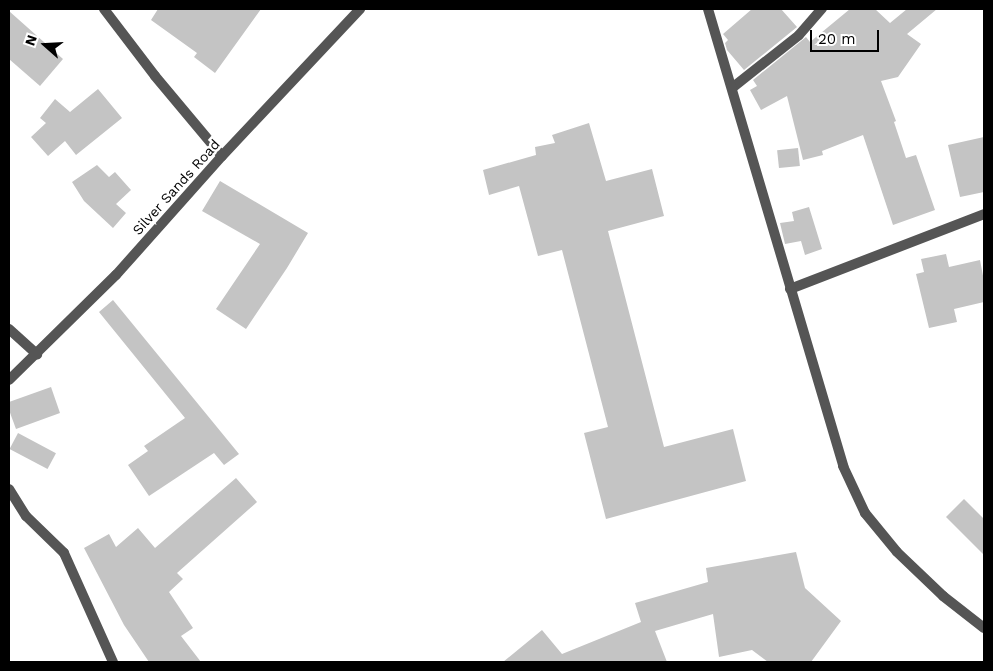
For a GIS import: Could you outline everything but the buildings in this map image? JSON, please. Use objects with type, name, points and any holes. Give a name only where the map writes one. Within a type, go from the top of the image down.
[{"type":"street","points":[[104,9],[155,76],[222,156]]},
{"type":"street","name":"Silver Sands Road","points":[[9,380],[116,275],[222,156],[360,9]]},
{"type":"street","points":[[708,9],[843,466],[865,513],[897,552],[943,596],[984,628]]},
{"type":"street","points":[[732,88],[798,36],[822,9]]},
{"type":"street","points":[[790,289],[984,214]]},
{"type":"street","points":[[9,329],[37,354]]},
{"type":"street","points":[[9,489],[26,516],[64,553],[113,662]]}]
